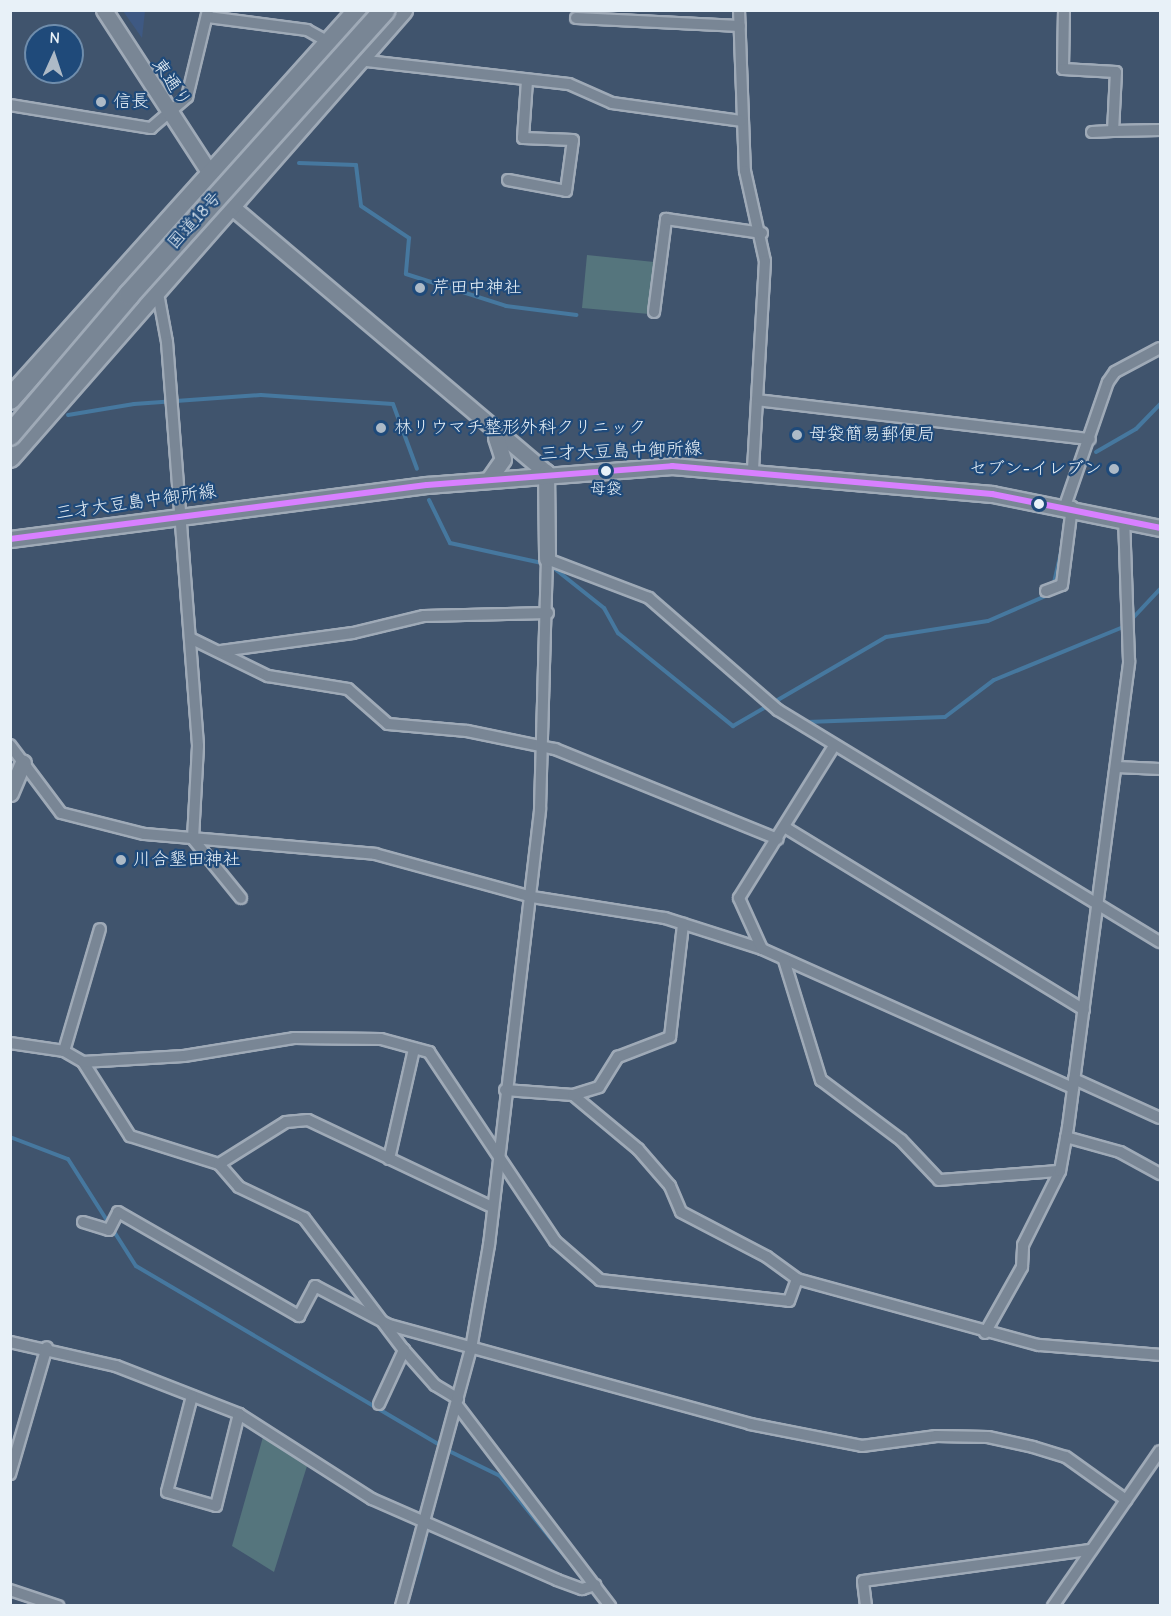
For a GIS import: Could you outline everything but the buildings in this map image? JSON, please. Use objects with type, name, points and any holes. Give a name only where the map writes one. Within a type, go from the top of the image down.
[{"type":"highway","points":[[10,399],[359,10]]},
{"type":"highway","name":"国道18号","points":[[10,423],[374,10]]},
{"type":"highway","name":"国道18号","points":[[10,435],[129,295],[385,10]]},
{"type":"highway","points":[[10,457],[157,288],[232,207],[402,10]]},
{"type":"main road","name":"東通り","points":[[104,10],[168,115],[232,207],[492,432],[546,472]]},
{"type":"main road","points":[[489,478],[503,459],[492,432]]},
{"type":"main road","name":"三才大豆島中御所線","points":[[10,539],[489,478],[546,472],[672,466],[753,471],[1068,507],[1161,528]]},
{"type":"main road","points":[[546,472],[548,559]]},
{"type":"main road","points":[[10,793],[24,763]]},
{"type":"street","points":[[739,10],[741,121],[745,171],[762,233],[753,471]]},
{"type":"street","points":[[1064,10],[1063,69],[1116,72],[1113,130]]},
{"type":"street","points":[[10,105],[150,128],[168,115],[186,97],[208,14],[307,30],[330,43]]},
{"type":"street","points":[[576,18],[740,26]]},
{"type":"street","points":[[358,60],[568,84],[612,103],[741,121]]},
{"type":"street","points":[[508,180],[566,191],[573,140],[524,138],[528,81]]},
{"type":"street","points":[[1092,132],[1161,130]]},
{"type":"street","points":[[654,312],[666,219],[762,233]]},
{"type":"street","points":[[157,288],[171,402],[198,746],[193,839],[241,898]]},
{"type":"street","points":[[1051,590],[1065,572],[1068,507],[1115,372],[1160,346]]},
{"type":"street","points":[[757,400],[1090,439]]},
{"type":"street","points":[[985,1333],[1022,1267],[1023,1245],[1060,1171],[1066,1137],[1117,767],[1129,662],[1124,520]]},
{"type":"street","points":[[402,1605],[471,1349],[492,1207],[505,1090],[532,897],[545,748],[548,559],[649,598],[774,706],[834,746],[1161,942]]},
{"type":"street","points":[[220,651],[353,633],[424,616],[548,613]]},
{"type":"street","points":[[190,638],[268,676],[348,689],[388,724],[467,731],[545,748],[778,839]]},
{"type":"street","points":[[10,745],[62,813],[144,834],[375,854],[532,897],[683,924],[762,949],[1074,1084],[1161,1118]]},
{"type":"street","points":[[762,949],[739,898],[786,828],[834,746]]},
{"type":"street","points":[[1117,767],[1161,769]]},
{"type":"street","points":[[786,828],[1084,1010]]},
{"type":"street","points":[[505,1090],[573,1095],[599,1087],[618,1057],[670,1037],[683,924]]},
{"type":"street","points":[[64,1051],[100,929]]},
{"type":"street","points":[[784,960],[821,1080],[901,1140],[939,1180],[1060,1171]]},
{"type":"street","points":[[83,1062],[184,1056],[294,1038],[381,1039],[429,1052],[555,1241],[600,1280],[789,1301],[796,1279]]},
{"type":"street","points":[[10,1042],[64,1051],[83,1062],[130,1137],[219,1164],[238,1187],[304,1218],[389,1326],[404,1350],[435,1385],[458,1402],[610,1605]]},
{"type":"street","points":[[389,1159],[414,1049]]},
{"type":"street","points":[[573,1095],[638,1149],[670,1186],[681,1212],[767,1257],[796,1279],[985,1333],[1039,1345],[1161,1355]]},
{"type":"street","points":[[219,1164],[297,1119],[492,1207]]},
{"type":"street","points":[[1066,1137],[1120,1152],[1161,1174]]},
{"type":"street","points":[[83,1222],[111,1227],[118,1212],[299,1316],[315,1286],[389,1326],[750,1424],[862,1446],[936,1436],[988,1437],[1033,1447],[1066,1457],[1126,1500]]},
{"type":"street","points":[[10,1342],[47,1347],[239,1414],[372,1499],[557,1580],[582,1589],[595,1585]]},
{"type":"street","points":[[10,1474],[47,1347]]},
{"type":"street","points":[[378,1404],[404,1350]]},
{"type":"street","points":[[192,1396],[167,1492],[216,1506],[239,1414]]},
{"type":"street","points":[[1058,1604],[1090,1550],[1161,1451]]},
{"type":"street","points":[[866,1605],[863,1581],[1090,1550]]},
{"type":"street","points":[[10,1590],[58,1605]]},
{"type":"shaded area","points":[[123,11],[145,11],[142,38]]},
{"type":"green space","points":[[587,255],[654,262],[649,314],[582,308]]},
{"type":"green space","points":[[263,1437],[307,1466],[274,1572],[232,1546]]},
{"type":"waterway","points":[[299,163],[356,165],[361,206],[409,238],[406,274],[506,306],[576,315]]},
{"type":"waterway","points":[[68,415],[134,404],[261,395],[393,404],[417,469]]},
{"type":"waterway","points":[[1096,452],[1136,429],[1160,404]]},
{"type":"waterway","points":[[429,500],[450,543],[542,563]]},
{"type":"waterway","points":[[1053,587],[1062,548]]},
{"type":"waterway","points":[[555,569],[604,608],[618,633],[733,726],[886,637],[988,621],[1050,594]]},
{"type":"waterway","points":[[1131,620],[1160,589]]},
{"type":"waterway","points":[[807,722],[945,717],[994,680],[1123,627]]},
{"type":"waterway","points":[[10,1137],[68,1159],[136,1266],[442,1446]]},
{"type":"waterway","points":[[449,1451],[500,1476],[564,1555]]},
{"type":"waterway","points":[[416,1573],[425,1539]]},
{"type":"transit line","points":[[10,539],[427,485],[672,466],[992,494],[1160,528]]},
{"type":"place","name":"信長","points":[[101,102]]},
{"type":"place","name":"芹田中神社","points":[[420,288]]},
{"type":"place","name":"林リウマチ整形外科クリニック","points":[[381,428]]},
{"type":"place","name":"母袋簡易郵便局","points":[[797,435]]},
{"type":"place","name":"セブン-イレブン","points":[[1114,469]]},
{"type":"place","name":"母袋","points":[[606,471]]},
{"type":"place","name":"川合墾田神社","points":[[121,860]]}]
